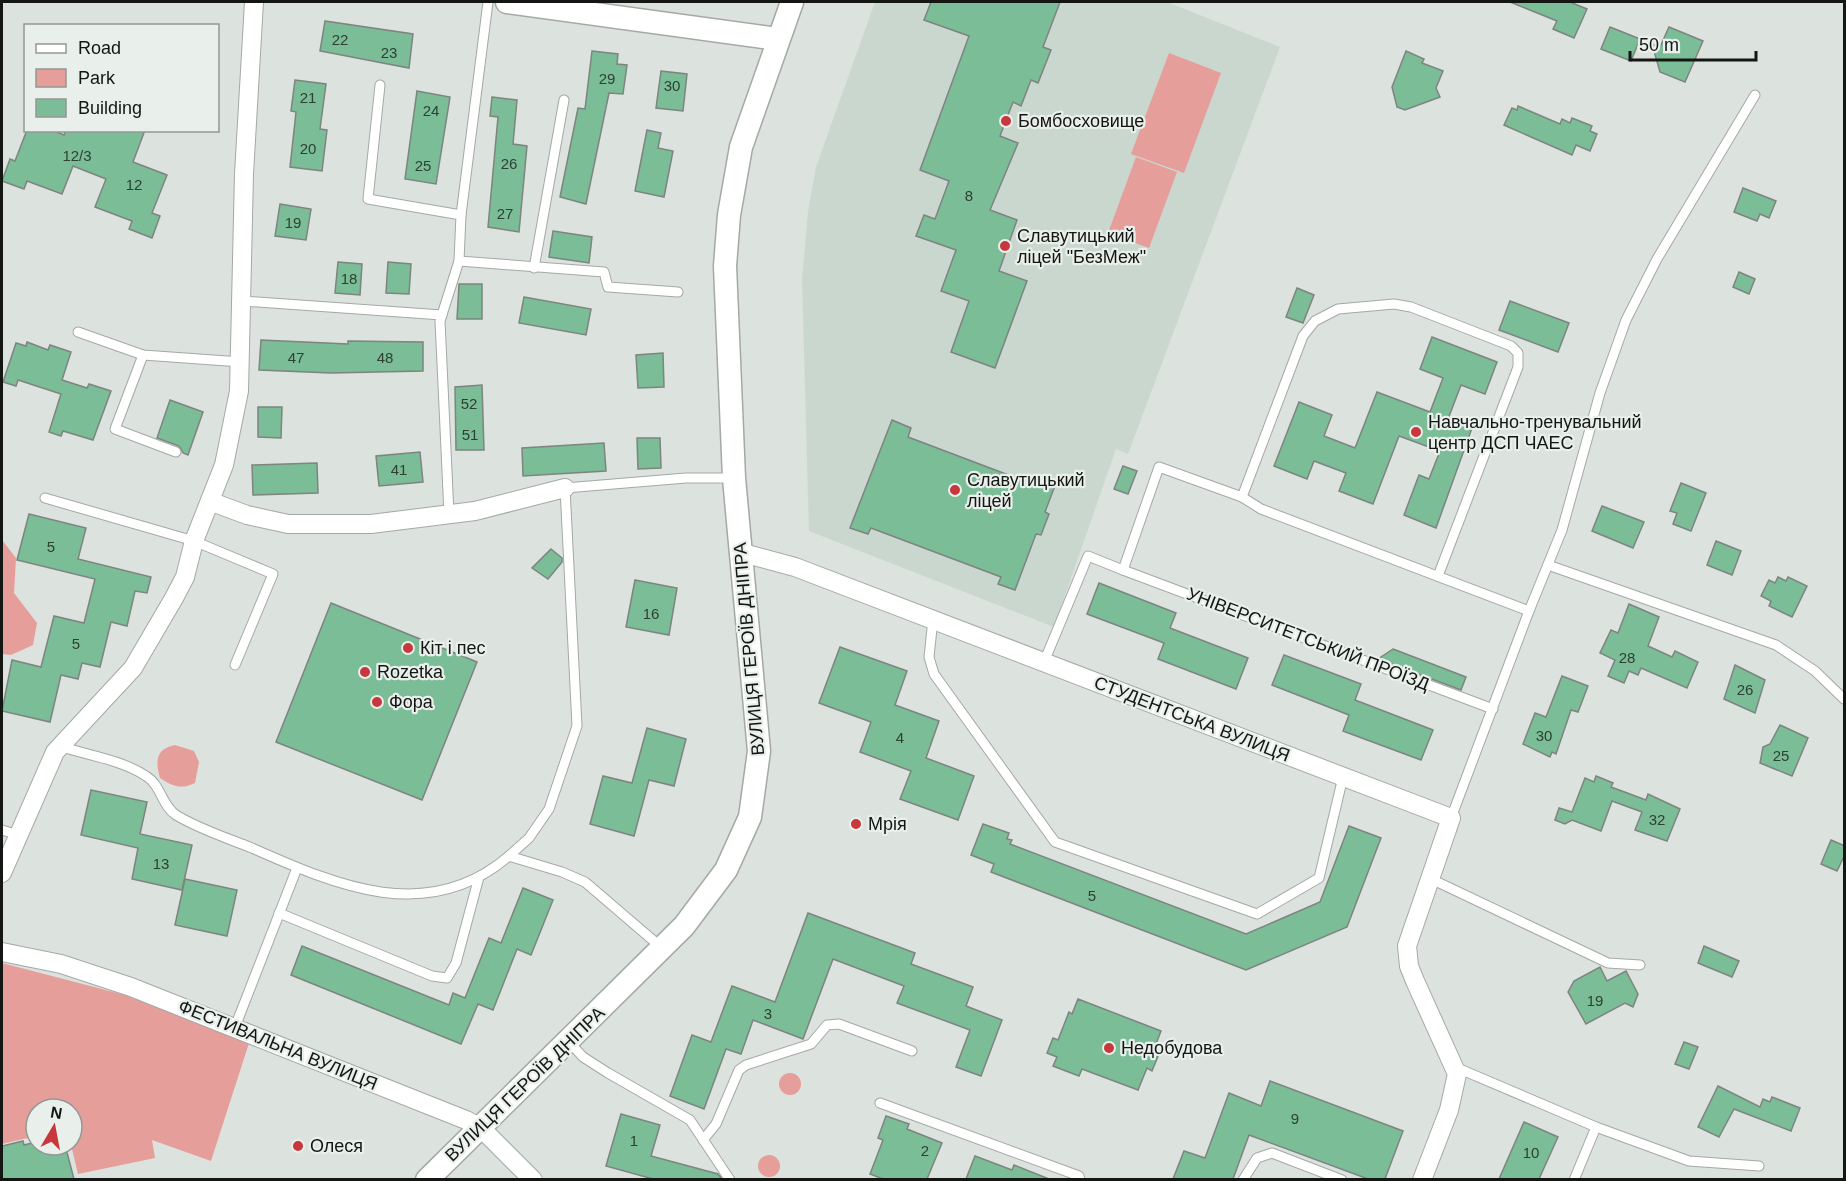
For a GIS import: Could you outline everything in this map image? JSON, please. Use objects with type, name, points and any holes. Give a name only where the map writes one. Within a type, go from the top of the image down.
[{"type":"street","points":[[2,873],[10,832],[59,746],[120,682],[146,649],[185,577],[194,541],[212,502],[236,418],[241,362],[244,164],[254,2]]},
{"type":"street","points":[[507,2],[778,39]]},
{"type":"street","name":"ВУЛИЦЯ ГЕРОЇВ ДНІПРА","points":[[427,1179],[569,1042],[662,949],[699,908],[726,870],[742,838],[753,805],[759,751],[734,478],[725,291],[729,215],[741,147],[792,2]]},
{"type":"street","points":[[212,502],[248,515],[288,524],[371,524],[475,511],[565,488]]},
{"type":"street","name":"СТУДЕНТСЬКА ВУЛИЦЯ","points":[[742,554],[795,567],[1451,818]]},
{"type":"street","points":[[1422,1179],[1453,1098],[1457,1080],[1455,1067],[1415,981],[1407,955],[1411,929],[1451,818]]},
{"type":"street","name":"ФЕСТИВАЛЬНА ВУЛИЦЯ","points":[[2,952],[91,973],[235,1027],[481,1128],[534,1179]]},
{"type":"lane","points":[[449,514],[440,321],[459,261],[461,215],[488,2]]},
{"type":"lane","points":[[380,85],[368,199],[461,215]]},
{"type":"lane","points":[[1451,818],[1575,491],[1592,419],[1626,320],[1657,259],[1755,95]]},
{"type":"lane","points":[[534,268],[564,100]]},
{"type":"lane","points":[[459,261],[604,272],[608,287],[678,292]]},
{"type":"lane","points":[[242,301],[442,315]]},
{"type":"lane","points":[[1242,497],[1303,336],[1322,315],[1338,309],[1405,305],[1511,346],[1518,353],[1518,367],[1438,576]]},
{"type":"lane","points":[[78,332],[143,355],[241,362]]},
{"type":"lane","points":[[143,355],[115,429],[176,452]]},
{"type":"lane","points":[[1123,570],[1159,467],[1242,497],[1261,508],[1529,611]]},
{"type":"lane","points":[[59,746],[147,776],[177,816],[346,887],[393,894],[437,891],[479,877],[509,856],[529,838],[549,809],[577,726],[565,488],[686,478],[734,478]]},
{"type":"lane","points":[[45,498],[194,541],[273,574],[235,665]]},
{"type":"lane","name":"УНІВЕРСИТЕТСЬКИЙ ПРОЇЗД","points":[[1044,662],[1088,556],[1493,709]]},
{"type":"lane","points":[[1548,565],[1776,645],[1815,672],[1845,699]]},
{"type":"lane","points":[[933,619],[929,657],[934,674],[1055,842],[1257,914],[1319,878],[1343,777]]},
{"type":"lane","points":[[509,856],[562,872],[585,882],[662,949]]},
{"type":"lane","points":[[235,1027],[297,868]]},
{"type":"lane","points":[[279,913],[432,976],[447,978],[456,963],[479,877]]},
{"type":"lane","points":[[1429,878],[1608,963],[1640,965]]},
{"type":"lane","points":[[703,1140],[716,1124],[739,1070],[746,1065],[811,1044],[827,1025],[839,1024],[912,1051]]},
{"type":"lane","points":[[569,1042],[583,1057],[690,1120],[730,1179]]},
{"type":"lane","points":[[1455,1067],[1596,1127],[1689,1161],[1759,1167]]},
{"type":"lane","points":[[880,1103],[1079,1176],[1080,1179]]},
{"type":"lane","points":[[1574,1179],[1596,1127]]},
{"type":"lane","points":[[1243,1179],[1257,1158],[1267,1153],[1288,1158],[1342,1179]]},
{"type":"shaded area","name":"Славутицький ліцей \"БезМеж\"","points":[[875,2],[1167,2],[1280,47],[1128,454],[1116,449],[1054,627],[809,531],[802,280],[808,212],[816,167]]},
{"type":"green space","points":[[1169,53],[1221,73],[1184,173],[1131,154]]},
{"type":"green space","points":[[1136,157],[1177,172],[1149,248],[1108,233]]},
{"type":"green space","points":[[2,540],[16,558],[14,593],[37,623],[33,645],[11,655],[2,654]]},
{"type":"green space","points":[[175,745],[194,751],[199,762],[195,783],[177,786],[160,778],[158,756],[164,749]]},
{"type":"green space","points":[[2,963],[125,995],[249,1043],[211,1161],[152,1140],[155,1158],[78,1174],[74,1157],[84,1157],[84,1097],[24,1097],[24,1139],[2,1144]]},
{"type":"green space","points":[[790,1073],[798,1076],[801,1084],[798,1092],[790,1095],[782,1092],[779,1084],[782,1076]]},
{"type":"green space","points":[[769,1155],[777,1158],[780,1166],[777,1174],[769,1177],[761,1174],[758,1166],[761,1158]]},
{"type":"building","name":"Славутицький ліцей \"БезМеж\"","points":[[931,2],[1060,2],[1043,47],[1051,50],[1038,83],[1031,80],[1021,106],[1013,102],[1000,136],[1018,143],[990,210],[1017,220],[999,271],[1027,281],[995,368],[951,352],[969,301],[941,291],[956,250],[916,236],[924,215],[935,219],[949,181],[920,170],[969,36],[924,20]]},
{"type":"building","points":[[1510,2],[1570,2],[1587,9],[1574,38],[1553,29],[1557,21]]},
{"type":"building","points":[[325,21],[413,34],[409,68],[320,51]]},
{"type":"building","points":[[1610,27],[1640,39],[1631,61],[1601,49]]},
{"type":"building","points":[[1669,27],[1703,41],[1685,82],[1660,72],[1652,44],[1660,47]]},
{"type":"building","points":[[592,51],[618,54],[617,64],[627,65],[623,94],[609,93],[586,204],[560,197],[578,108],[585,109]]},
{"type":"building","points":[[1406,51],[1424,59],[1422,63],[1443,71],[1436,88],[1440,97],[1405,110],[1397,107],[1392,87]]},
{"type":"building","points":[[661,71],[687,74],[683,111],[656,108]]},
{"type":"building","points":[[295,80],[326,84],[320,129],[327,130],[322,171],[290,167],[296,112],[291,111]]},
{"type":"building","points":[[417,91],[450,97],[436,184],[405,179]]},
{"type":"building","points":[[492,97],[517,100],[513,144],[527,146],[519,232],[488,227],[498,117],[490,116]]},
{"type":"building","points":[[1518,106],[1560,124],[1562,119],[1570,123],[1572,118],[1592,126],[1590,131],[1597,134],[1590,151],[1576,145],[1572,155],[1504,125],[1512,108],[1517,110]]},
{"type":"building","points":[[647,130],[661,133],[658,148],[673,151],[664,197],[635,191]]},
{"type":"building","points":[[26,132],[57,132],[64,135],[65,132],[144,132],[133,162],[167,175],[152,213],[160,216],[152,238],[129,229],[132,221],[95,207],[106,179],[73,166],[62,194],[27,181],[24,189],[2,181],[10,159],[15,161]]},
{"type":"building","points":[[1743,188],[1776,201],[1769,218],[1760,214],[1757,221],[1734,212]]},
{"type":"building","points":[[280,204],[311,209],[306,240],[275,236]]},
{"type":"building","points":[[553,231],[592,237],[589,263],[549,257]]},
{"type":"building","points":[[338,262],[362,264],[360,295],[335,293]]},
{"type":"building","points":[[388,262],[411,264],[409,294],[386,293]]},
{"type":"building","points":[[1739,272],[1755,279],[1749,294],[1733,287]]},
{"type":"building","points":[[459,284],[482,284],[482,319],[457,319]]},
{"type":"building","points":[[1297,288],[1314,295],[1303,323],[1286,317]]},
{"type":"building","points":[[524,297],[591,309],[586,335],[519,323]]},
{"type":"building","points":[[1510,301],[1569,323],[1558,352],[1499,330]]},
{"type":"building","name":"Навчально-тренувальний центр ДСП ЧАЕС","points":[[1432,337],[1497,362],[1485,394],[1461,385],[1448,419],[1472,428],[1436,528],[1404,515],[1419,475],[1429,479],[1440,451],[1399,436],[1373,504],[1339,491],[1346,473],[1314,461],[1307,479],[1274,466],[1299,402],[1332,415],[1324,436],[1355,448],[1377,392],[1430,412],[1443,378],[1420,369]]},
{"type":"building","points":[[261,340],[348,344],[348,341],[423,342],[423,371],[331,373],[259,370]]},
{"type":"building","points":[[27,342],[48,350],[50,345],[71,352],[62,380],[87,388],[89,384],[111,391],[93,440],[63,431],[61,436],[49,432],[61,394],[18,380],[16,386],[3,382],[16,343],[26,346]]},
{"type":"building","points":[[663,353],[664,387],[638,388],[636,355]]},
{"type":"building","points":[[482,385],[484,450],[456,450],[455,387]]},
{"type":"building","points":[[170,400],[203,412],[188,455],[183,453],[179,446],[157,438]]},
{"type":"building","points":[[258,407],[282,407],[281,438],[258,437]]},
{"type":"building","points":[[892,420],[911,428],[908,437],[1035,485],[1039,476],[1056,483],[1045,512],[1049,514],[1041,535],[1036,534],[1015,590],[998,584],[1001,577],[871,528],[868,534],[850,528]]},
{"type":"building","points":[[637,438],[660,438],[661,468],[638,469]]},
{"type":"building","points":[[604,443],[606,471],[523,476],[522,448]]},
{"type":"building","points":[[420,452],[423,482],[379,486],[376,456]]},
{"type":"building","points":[[317,463],[318,493],[253,495],[252,465]]},
{"type":"building","points":[[1123,466],[1137,471],[1128,494],[1114,489]]},
{"type":"building","points":[[1681,483],[1706,493],[1691,531],[1673,524],[1677,513],[1670,511]]},
{"type":"building","points":[[1602,506],[1644,522],[1633,548],[1592,531]]},
{"type":"building","points":[[29,514],[86,528],[78,559],[151,577],[147,593],[135,591],[127,626],[111,622],[100,667],[82,663],[78,679],[61,675],[50,722],[2,711],[12,660],[41,667],[54,616],[84,623],[95,579],[17,560]]},
{"type":"building","points":[[1716,541],[1741,551],[1732,575],[1707,565]]},
{"type":"building","points":[[551,549],[562,558],[562,562],[548,579],[532,568]]},
{"type":"building","points":[[1778,577],[1786,581],[1788,577],[1807,586],[1792,617],[1769,606],[1771,601],[1761,596],[1769,580],[1775,583]]},
{"type":"building","points":[[635,580],[677,588],[669,635],[626,627]]},
{"type":"building","points":[[1099,583],[1176,613],[1170,628],[1248,658],[1236,689],[1158,659],[1164,643],[1087,614]]},
{"type":"building","points":[[331,603],[477,662],[422,800],[276,742]]},
{"type":"building","points":[[1629,604],[1659,617],[1648,646],[1672,657],[1675,651],[1698,662],[1687,688],[1641,668],[1638,675],[1629,671],[1624,683],[1608,676],[1615,660],[1600,653],[1611,630],[1618,633]]},
{"type":"building","points":[[840,647],[907,671],[895,705],[939,721],[926,758],[974,776],[958,820],[900,799],[911,771],[860,752],[871,722],[819,703]]},
{"type":"building","points":[[1393,649],[1466,677],[1461,690],[1378,659]]},
{"type":"building","points":[[1284,655],[1361,684],[1355,700],[1433,730],[1421,760],[1343,731],[1349,715],[1272,685]]},
{"type":"building","points":[[1735,665],[1765,680],[1755,713],[1724,699]]},
{"type":"building","points":[[1562,676],[1588,686],[1578,712],[1571,710],[1556,754],[1552,752],[1550,757],[1523,744],[1535,713],[1546,717]]},
{"type":"building","points":[[1780,725],[1808,738],[1792,776],[1760,763],[1763,747],[1770,744]]},
{"type":"building","points":[[647,728],[686,739],[674,786],[649,780],[634,836],[590,824],[603,776],[632,783]]},
{"type":"building","points":[[1596,776],[1613,783],[1611,787],[1646,800],[1648,794],[1680,809],[1667,841],[1635,830],[1642,812],[1612,801],[1601,831],[1572,820],[1565,824],[1555,820],[1559,808],[1572,812],[1585,778],[1594,782]]},
{"type":"building","points":[[91,790],[147,802],[140,834],[192,845],[182,890],[132,879],[138,848],[81,835]]},
{"type":"building","points":[[983,824],[1009,833],[1007,839],[1012,840],[1010,844],[1246,934],[1320,902],[1349,826],[1381,838],[1347,927],[1246,970],[991,872],[994,864],[971,855]]},
{"type":"building","points":[[1831,840],[1845,846],[1845,854],[1837,871],[1821,864]]},
{"type":"building","points":[[185,879],[237,890],[227,936],[175,925]]},
{"type":"building","points":[[523,888],[553,900],[531,955],[517,949],[493,1010],[478,1004],[461,1044],[291,975],[302,946],[449,1005],[453,993],[465,998],[489,938],[501,943]]},
{"type":"building","points":[[808,913],[915,953],[911,964],[973,987],[966,1006],[1002,1020],[981,1076],[956,1067],[970,1030],[897,1003],[904,986],[833,959],[803,1039],[753,1020],[741,1054],[726,1049],[704,1109],[670,1096],[692,1035],[711,1042],[732,986],[775,1002]]},
{"type":"building","points":[[1704,946],[1739,961],[1732,977],[1698,963]]},
{"type":"building","points":[[1600,967],[1607,981],[1626,971],[1638,994],[1633,1007],[1625,1003],[1586,1024],[1568,992],[1574,981]]},
{"type":"building","points":[[1078,999],[1161,1031],[1153,1052],[1159,1054],[1152,1071],[1147,1068],[1138,1090],[1082,1069],[1079,1076],[1053,1066],[1057,1057],[1047,1053],[1053,1038],[1058,1040],[1069,1012],[1072,1014]]},
{"type":"building","points":[[1684,1042],[1698,1047],[1689,1069],[1675,1064]]},
{"type":"building","points":[[1270,1081],[1403,1131],[1385,1179],[1368,1179],[1249,1135],[1233,1179],[1173,1179],[1184,1151],[1205,1158],[1229,1093],[1261,1106]]},
{"type":"building","points":[[1718,1086],[1760,1107],[1763,1099],[1770,1102],[1772,1097],[1800,1108],[1791,1131],[1734,1109],[1719,1137],[1698,1127]]},
{"type":"building","points":[[621,1114],[660,1125],[651,1156],[718,1174],[722,1179],[653,1179],[606,1166]]},
{"type":"building","points":[[886,1116],[909,1124],[907,1129],[942,1143],[927,1179],[883,1179],[870,1174],[883,1140],[878,1138]]},
{"type":"building","points":[[1524,1122],[1558,1137],[1539,1179],[1499,1179]]},
{"type":"building","points":[[23,1141],[24,1157],[68,1157],[74,1179],[2,1179],[2,1146]]},
{"type":"building","points":[[975,1156],[1012,1170],[1014,1165],[1049,1179],[966,1179]]},
{"type":"place","name":"Бомбосховище","points":[[1006,121]]},
{"type":"place","name":"Славутицький ліцей \"БезМеж\"","points":[[1005,246]]},
{"type":"place","name":"Навчально-тренувальний центр ДСП ЧАЕС","points":[[1416,432]]},
{"type":"place","name":"Славутицький ліцей","points":[[955,490]]},
{"type":"place","name":"Кіт і пес","points":[[408,648]]},
{"type":"place","name":"Rozetka","points":[[365,672]]},
{"type":"place","name":"Фора","points":[[377,702]]},
{"type":"place","name":"Мрiя","points":[[856,824]]},
{"type":"place","name":"Недобудова","points":[[1109,1048]]},
{"type":"place","name":"Олеся","points":[[298,1146]]}]
